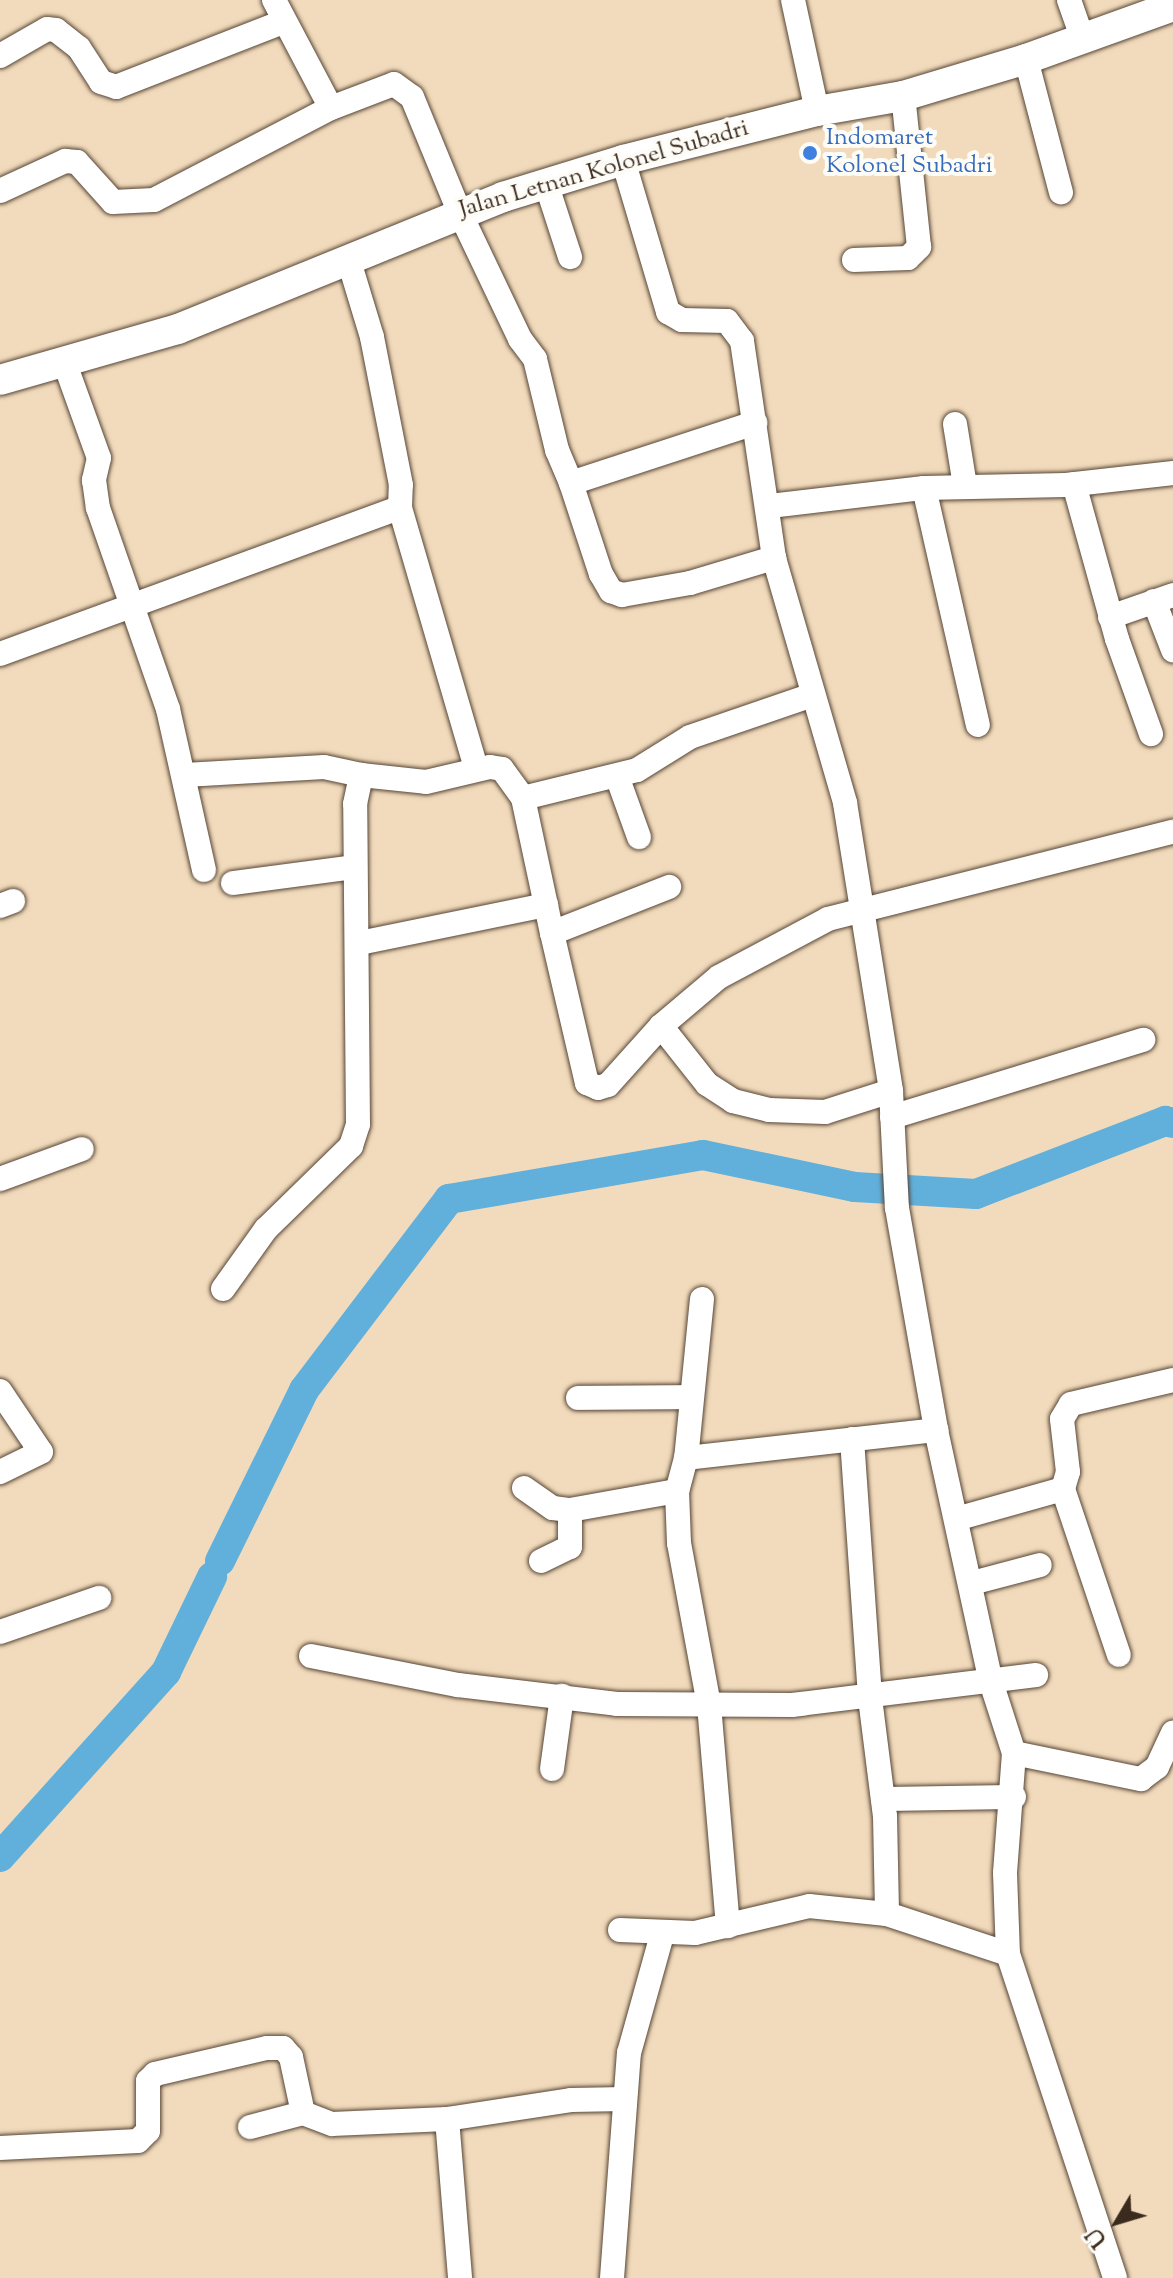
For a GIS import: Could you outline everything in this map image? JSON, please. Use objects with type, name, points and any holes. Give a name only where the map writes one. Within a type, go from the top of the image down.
[{"type":"main road","name":"Jalan Letnan Kolonel Subadri","points":[[0,380],[178,329],[459,211],[546,183],[623,160],[817,111],[903,96],[1083,40],[1173,6]]},
{"type":"street","points":[[793,0],[817,111]]},
{"type":"street","points":[[1069,0],[1083,40]]},
{"type":"street","points":[[0,56],[47,29],[56,30],[79,48],[101,82],[116,87],[280,10],[331,108]]},
{"type":"street","points":[[1026,59],[1061,192]]},
{"type":"street","points":[[0,191],[65,161],[77,162],[113,202],[154,200],[331,108],[394,84],[409,91],[459,211],[520,339],[535,359],[557,450],[601,574],[611,591],[622,595],[690,583],[774,558]]},
{"type":"street","points":[[854,260],[908,258],[919,247],[903,96]]},
{"type":"street","points":[[623,160],[668,312],[682,320],[713,318],[733,326],[742,341],[770,506],[774,558],[810,696],[845,803],[891,1091],[897,1208],[936,1430],[972,1583],[991,1682],[1014,1753],[1014,1797],[1005,1873],[1008,1954],[1115,2278]]},
{"type":"street","points":[[546,183],[570,257]]},
{"type":"street","points":[[348,258],[372,337],[401,485],[400,508],[476,768]]},
{"type":"street","points":[[64,361],[99,458],[94,480],[98,508],[135,604],[185,775],[204,870]]},
{"type":"street","points":[[571,483],[755,423]]},
{"type":"street","points":[[955,424],[965,486]]},
{"type":"street","points":[[770,506],[924,488],[1074,484],[1173,473]]},
{"type":"street","points":[[1074,484],[1110,617],[1151,734]]},
{"type":"street","points":[[924,488],[978,725]]},
{"type":"street","points":[[0,654],[400,508]]},
{"type":"street","points":[[1110,617],[1164,598],[1172,644]]},
{"type":"street","points":[[523,798],[637,770],[690,737],[810,696]]},
{"type":"street","points":[[185,775],[324,767],[361,775],[426,782],[476,768],[502,769],[523,798],[587,1083],[598,1088],[608,1085],[661,1026],[719,977],[860,907],[1107,853],[1173,832]]},
{"type":"street","points":[[223,1289],[266,1229],[351,1146],[359,1102],[355,804],[361,775]]},
{"type":"street","points":[[617,776],[639,837]]},
{"type":"street","points":[[233,883],[355,867]]},
{"type":"street","points":[[552,933],[669,887]]},
{"type":"street","points":[[359,943],[546,905]]},
{"type":"street","points":[[661,1026],[707,1084],[733,1101],[769,1110],[825,1112],[891,1091]]},
{"type":"street","points":[[892,1117],[1143,1040]]},
{"type":"street","points":[[0,1179],[82,1149]]},
{"type":"street","points":[[702,1299],[686,1458],[677,1491],[679,1543],[709,1705],[728,1926]]},
{"type":"street","points":[[1119,1655],[1063,1489],[1068,1472],[1062,1419],[1067,1407],[1173,1380]]},
{"type":"street","points":[[0,1391],[41,1452],[0,1472]]},
{"type":"street","points":[[578,1398],[691,1397]]},
{"type":"street","points":[[686,1458],[936,1430]]},
{"type":"street","points":[[852,1439],[870,1698],[883,1799],[887,1914]]},
{"type":"street","points":[[524,1488],[553,1508],[570,1510],[677,1491]]},
{"type":"street","points":[[956,1519],[1063,1489]]},
{"type":"street","points":[[541,1561],[570,1547],[570,1510]]},
{"type":"street","points":[[972,1583],[1040,1565]]},
{"type":"street","points":[[0,1632],[99,1598]]},
{"type":"street","points":[[311,1656],[458,1685],[617,1704],[709,1705],[870,1698],[1036,1675]]},
{"type":"street","points":[[552,1769],[562,1696]]},
{"type":"street","points":[[1014,1753],[1141,1779],[1169,1754]]},
{"type":"street","points":[[883,1799],[1014,1797]]},
{"type":"street","points":[[620,1930],[662,1935],[728,1926],[809,1906],[887,1914],[1008,1954]]},
{"type":"street","points":[[612,2278],[629,2053],[662,1935]]},
{"type":"street","points":[[0,2148],[138,2141],[148,2131],[148,2081],[155,2074],[267,2048],[283,2048],[291,2057],[303,2113]]},
{"type":"street","points":[[250,2127],[303,2113],[332,2124],[447,2119],[571,2100],[625,2099]]},
{"type":"street","points":[[447,2119],[460,2278]]},
{"type":"waterway","points":[[220,1561],[304,1390],[449,1199],[703,1155],[855,1187],[976,1194],[1165,1121],[1173,1123]]},
{"type":"waterway","points":[[0,1857],[166,1672],[212,1577]]},
{"type":"place","name":"Indomaret Kolonel Subadri","points":[[810,153]]}]
